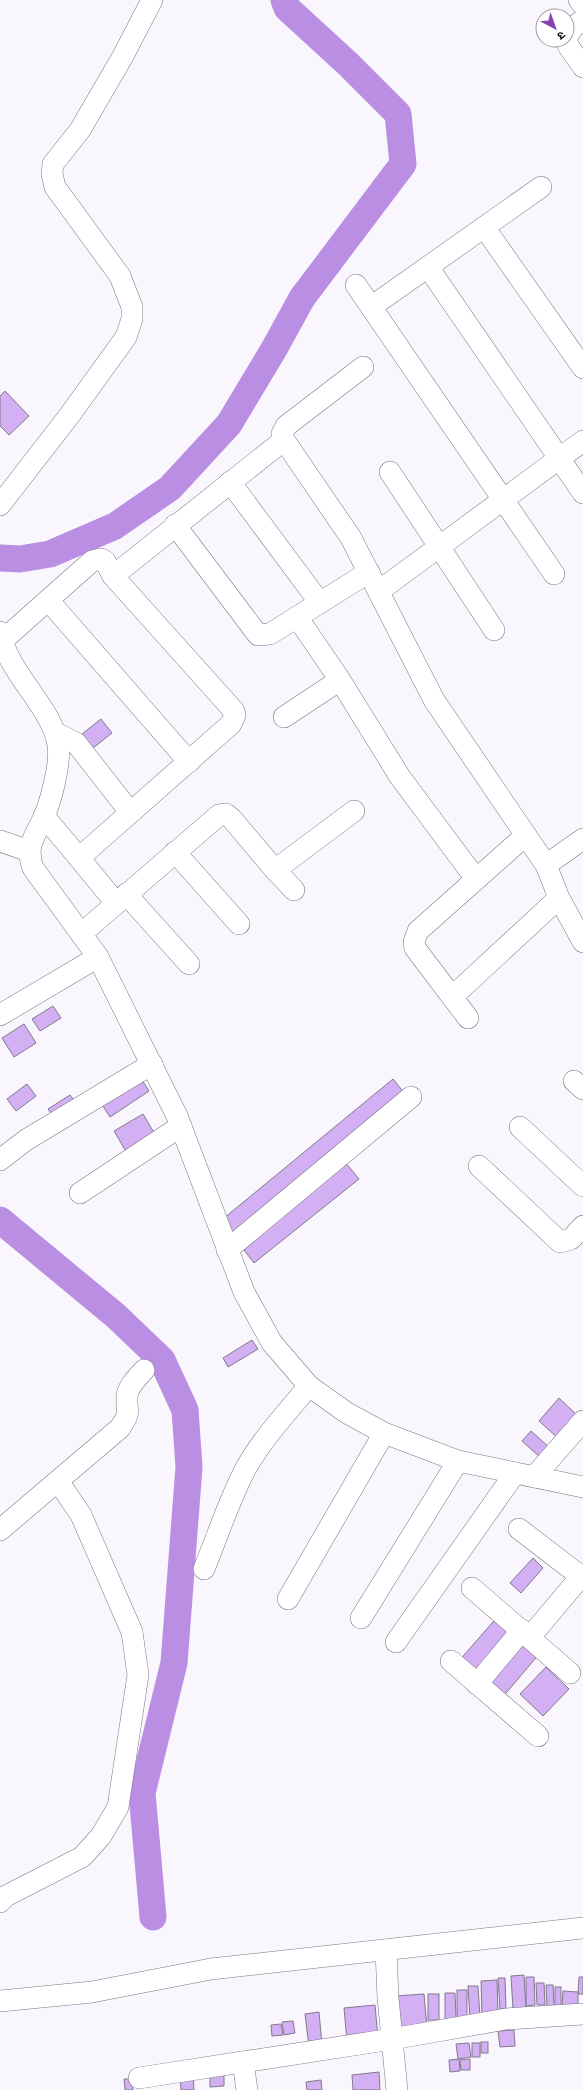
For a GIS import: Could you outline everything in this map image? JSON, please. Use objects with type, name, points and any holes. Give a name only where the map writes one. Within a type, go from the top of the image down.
[{"type":"street","points":[[2,498],[69,416],[126,337],[132,319],[132,307],[120,276],[55,187],[52,174],[53,164],[80,130],[123,56],[152,0]]},
{"type":"street","points":[[579,0],[583,5]]},
{"type":"street","points":[[569,48],[583,67]]},
{"type":"street","points":[[371,307],[541,187]]},
{"type":"street","points":[[484,227],[583,368]]},
{"type":"street","points":[[428,267],[583,493]]},
{"type":"street","points":[[356,285],[554,574]]},
{"type":"street","points":[[363,368],[286,426],[282,434],[284,440],[342,524],[379,591],[434,700],[546,865],[559,898],[583,942]]},
{"type":"street","points":[[113,576],[175,525],[284,440]]},
{"type":"street","points":[[379,591],[583,441]]},
{"type":"street","points":[[390,472],[494,630]]},
{"type":"street","points":[[230,482],[320,603]]},
{"type":"street","points":[[175,525],[258,635],[270,634],[369,572]]},
{"type":"street","points":[[79,858],[231,724],[235,715],[234,711],[113,576],[104,561],[96,559],[48,600],[1,637],[18,674],[56,733],[58,747],[58,760],[44,816],[29,851],[30,860],[38,878],[98,957],[152,1064],[181,1126],[244,1292],[272,1342],[309,1386],[348,1413],[384,1433],[458,1461],[583,1487]]},
{"type":"street","points":[[48,600],[188,762]]},
{"type":"street","points":[[297,617],[340,680],[400,777],[476,879]]},
{"type":"street","points":[[284,718],[340,680]]},
{"type":"street","points":[[56,733],[76,743],[130,812]]},
{"type":"street","points":[[275,870],[354,811]]},
{"type":"street","points":[[81,934],[218,814],[226,814],[294,890]]},
{"type":"street","points":[[44,816],[79,858],[189,964]]},
{"type":"street","points":[[468,1018],[415,948],[414,942],[418,931],[526,835]]},
{"type":"street","points":[[546,865],[583,839]]},
{"type":"street","points":[[0,841],[29,851]]},
{"type":"street","points":[[175,852],[239,924]]},
{"type":"street","points":[[452,997],[559,898]]},
{"type":"street","points":[[0,1015],[98,957]]},
{"type":"street","points":[[0,1160],[26,1140],[152,1064]]},
{"type":"street","points":[[227,1250],[411,1097]]},
{"type":"street","points":[[80,1193],[181,1126]]},
{"type":"street","points":[[520,1127],[583,1186]]},
{"type":"street","points":[[479,1166],[560,1242],[571,1239],[583,1226]]},
{"type":"street","points":[[0,1530],[120,1428],[129,1411],[127,1396],[129,1387],[144,1370]]},
{"type":"street","points":[[204,1569],[246,1467],[261,1445],[309,1386]]},
{"type":"street","points":[[396,1642],[525,1475],[583,1421]]},
{"type":"street","points":[[288,1599],[384,1433]]},
{"type":"street","points":[[361,1618],[458,1461]]},
{"type":"street","points":[[0,1902],[6,1896],[82,1857],[101,1836],[118,1807],[138,1675],[132,1632],[82,1515],[58,1481]]},
{"type":"street","points":[[477,1684],[582,1576],[519,1529]]},
{"type":"street","points":[[472,1588],[570,1673]]},
{"type":"street","points":[[451,1661],[538,1736]]},
{"type":"street","points":[[5,2000],[92,1992],[211,1969],[386,1959],[583,1928]]},
{"type":"street","points":[[386,1959],[388,1998],[397,2090]]},
{"type":"street","points":[[139,2078],[392,2039],[506,2019],[583,2014]]},
{"type":"street","points":[[243,2062],[247,2090]]},
{"type":"building","points":[[5,391],[29,416],[9,435],[0,426],[0,396]]},
{"type":"building","points":[[101,719],[112,733],[93,748],[82,734]]},
{"type":"building","points":[[53,1006],[61,1018],[40,1031],[32,1019]]},
{"type":"building","points":[[24,1024],[36,1043],[14,1057],[2,1038]]},
{"type":"building","points":[[140,1077],[149,1091],[110,1117],[101,1103]]},
{"type":"building","points":[[393,1079],[406,1095],[231,1238],[218,1223]]},
{"type":"building","points":[[27,1084],[36,1096],[16,1111],[7,1099]]},
{"type":"building","points":[[70,1095],[75,1102],[53,1116],[48,1109]]},
{"type":"building","points":[[143,1114],[156,1136],[127,1153],[114,1131]]},
{"type":"building","points":[[345,1162],[359,1179],[254,1263],[241,1246]]},
{"type":"building","points":[[252,1340],[258,1349],[228,1367],[223,1358]]},
{"type":"building","points":[[559,1398],[580,1418],[560,1440],[539,1421]]},
{"type":"building","points":[[531,1431],[551,1449],[542,1459],[522,1441]]},
{"type":"building","points":[[533,1558],[543,1568],[521,1593],[510,1583]]},
{"type":"building","points":[[500,1614],[516,1628],[473,1677],[457,1663]]},
{"type":"building","points":[[521,1637],[540,1653],[501,1699],[482,1682]]},
{"type":"building","points":[[546,1667],[569,1689],[543,1716],[520,1694]]},
{"type":"building","points":[[524,1975],[526,2008],[513,2009],[511,1976]]},
{"type":"building","points":[[526,1977],[534,1977],[535,2005],[526,2006]]},
{"type":"building","points":[[579,1977],[583,1977],[583,1994],[578,1994]]},
{"type":"building","points":[[498,1978],[505,1978],[506,2009],[500,2009]]},
{"type":"building","points":[[497,1980],[498,2016],[482,2017],[481,1981]]},
{"type":"building","points":[[536,1983],[544,1983],[545,2005],[537,2005]]},
{"type":"building","points":[[546,1985],[553,1985],[554,2006],[547,2006]]},
{"type":"building","points":[[468,1986],[478,1986],[480,2018],[470,2018]]},
{"type":"building","points":[[555,1987],[561,1987],[561,2006],[555,2006]]},
{"type":"building","points":[[457,1990],[467,1990],[467,2019],[457,2019]]},
{"type":"building","points":[[563,1991],[578,1992],[578,2008],[562,2007]]},
{"type":"building","points":[[445,1993],[455,1993],[456,2019],[445,2019]]},
{"type":"building","points":[[424,1994],[427,2027],[398,2029],[395,1996]]},
{"type":"building","points":[[428,1994],[439,1994],[439,2020],[428,2020]]},
{"type":"building","points":[[375,2005],[378,2038],[347,2041],[344,2008]]},
{"type":"building","points":[[319,2012],[322,2045],[309,2047],[305,2014]]},
{"type":"building","points":[[293,2021],[295,2033],[284,2035],[282,2022]]},
{"type":"building","points":[[281,2024],[283,2035],[272,2036],[271,2025]]},
{"type":"building","points":[[514,2030],[515,2046],[500,2047],[498,2031]]},
{"type":"building","points":[[481,2042],[488,2042],[488,2053],[481,2053]]},
{"type":"building","points":[[469,2043],[471,2057],[458,2059],[456,2044]]},
{"type":"building","points":[[472,2043],[480,2043],[480,2057],[472,2057]]},
{"type":"building","points":[[459,2059],[460,2071],[450,2072],[449,2060]]},
{"type":"building","points":[[470,2059],[470,2070],[461,2070],[460,2060]]},
{"type":"building","points":[[210,2069],[224,2069],[224,2086],[210,2087]]},
{"type":"building","points":[[379,2072],[380,2090],[353,2090],[352,2075]]},
{"type":"building","points":[[193,2074],[194,2090],[181,2090],[180,2075]]},
{"type":"building","points":[[124,2079],[132,2079],[133,2090],[125,2090]]},
{"type":"building","points":[[321,2080],[322,2090],[307,2090],[306,2082]]},
{"type":"waterway","points":[[0,558],[20,559],[50,554],[115,526],[170,488],[229,424],[274,349],[302,298],[403,164],[398,114],[348,64],[287,8],[284,0]]},
{"type":"waterway","points":[[0,1220],[116,1316],[162,1360],[185,1410],[189,1467],[174,1663],[142,1793],[153,1917]]}]
